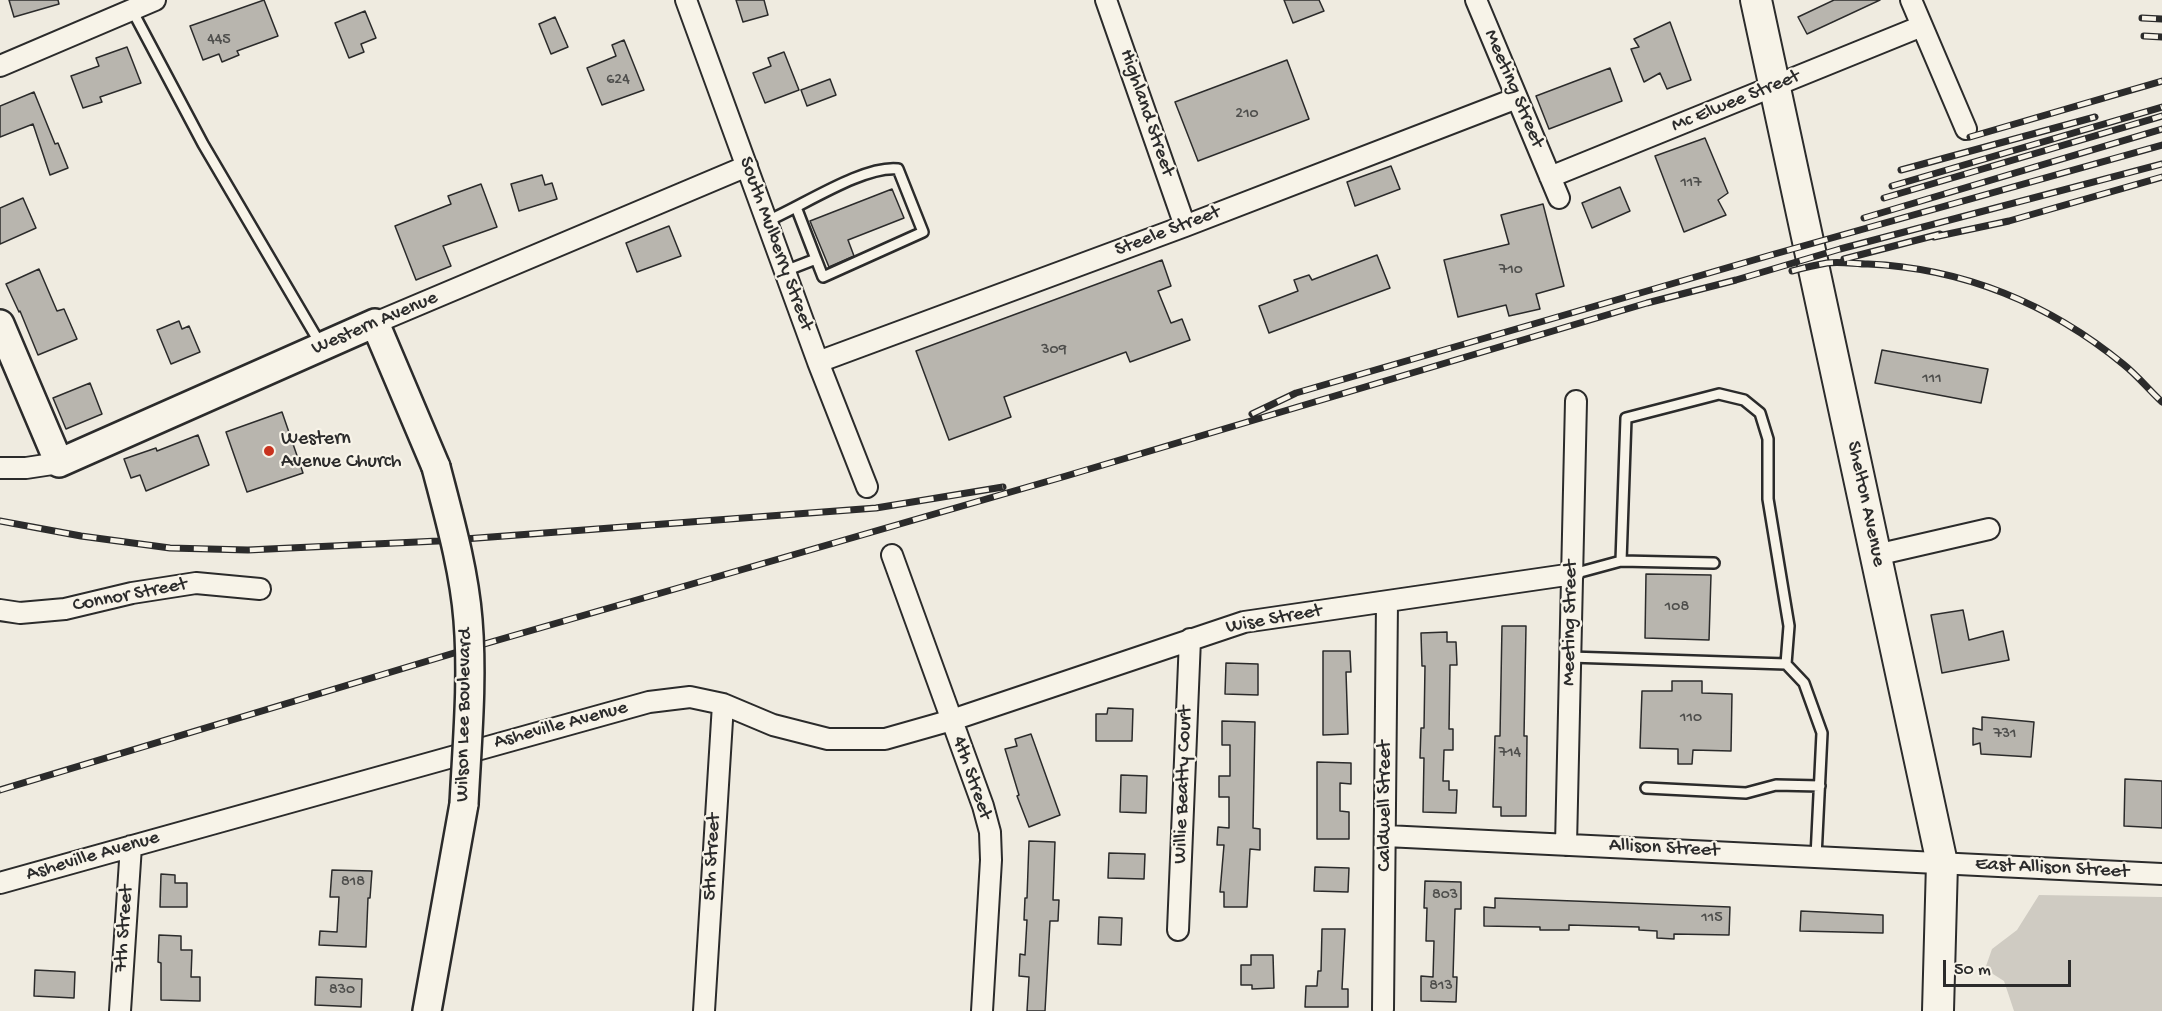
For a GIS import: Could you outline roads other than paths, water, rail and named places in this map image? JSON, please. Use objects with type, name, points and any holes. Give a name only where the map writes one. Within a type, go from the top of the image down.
[{"type":"main road","name":"Shelton Avenue","points":[[1756,0],[1942,863],[1938,1011]]},
{"type":"street","points":[[0,66],[155,0]]},
{"type":"street","name":"South Mulberry Street","points":[[686,0],[818,362],[867,487]]},
{"type":"street","name":"Highland Street","points":[[1106,0],[1185,226]]},
{"type":"street","name":"Meeting Street","points":[[1476,0],[1559,198]]},
{"type":"street","points":[[1911,0],[1966,129]]},
{"type":"street","name":"Mc Elwee Street","points":[[1550,177],[1922,26]]},
{"type":"street","name":"Steele Street","points":[[818,362],[1185,226],[1517,98]]},
{"type":"street","name":"Western Avenue","points":[[0,468],[26,468],[59,463],[321,346],[747,166]]},
{"type":"street","name":"Wilson Lee Boulevard","points":[[375,323],[436,467],[463,584],[468,620],[470,674],[464,804],[427,1011]]},
{"type":"street","points":[[0,324],[59,463]]},
{"type":"street","name":"Meeting Street","points":[[1566,845],[1576,401]]},
{"type":"street","points":[[1876,555],[1989,529]]},
{"type":"street","name":"4th Street","points":[[892,555],[983,806],[990,832],[991,860],[982,1011]]},
{"type":"street","name":"Wise Street","points":[[951,720],[1222,628],[1266,617],[1387,602],[1573,574]]},
{"type":"street","name":"Connor Street","points":[[0,610],[20,613],[65,609],[132,593],[196,583],[260,590]]},
{"type":"street","name":"Caldwell Street","points":[[1383,1009],[1387,602]]},
{"type":"street","name":"Willie Beatty Court","points":[[1178,930],[1190,639]]},
{"type":"street","name":"Asheville Avenue","points":[[0,883],[649,702],[690,697],[723,704],[773,725],[828,739],[885,739],[951,720]]},
{"type":"street","name":"5th Street","points":[[704,1011],[723,704]]},
{"type":"street","name":"Allison Street","points":[[1386,836],[1942,863]]},
{"type":"street","name":"7th Street","points":[[120,1011],[131,846]]},
{"type":"street","name":"East Allison Street","points":[[1942,863],[2162,874]]},
{"type":"lane","points":[[132,10],[203,144],[321,346]]},
{"type":"lane","points":[[767,221],[805,201],[875,170],[888,168],[898,169],[923,232],[823,276],[796,207]]},
{"type":"lane","points":[[785,271],[816,259]]},
{"type":"lane","points":[[1621,561],[1626,418],[1719,394],[1744,400],[1760,413],[1768,439],[1768,499],[1789,626],[1786,664]]},
{"type":"lane","points":[[1573,574],[1621,561],[1714,562]]},
{"type":"lane","points":[[1570,657],[1786,664],[1804,683],[1822,733],[1816,857]]},
{"type":"lane","points":[[1646,788],[1746,793],[1776,784],[1820,786]]},
{"type":"railway","points":[[2142,18],[2162,19]]},
{"type":"railway","points":[[2144,36],[2162,37]]},
{"type":"railway","points":[[1970,137],[2162,81]]},
{"type":"railway","points":[[1892,186],[2162,107]]},
{"type":"railway","points":[[1884,198],[2162,116]]},
{"type":"railway","points":[[1901,170],[2095,117]]},
{"type":"railway","points":[[1864,218],[2162,129]]},
{"type":"railway","points":[[1252,414],[1296,393],[1771,255],[2162,145]]},
{"type":"railway","points":[[0,790],[474,647],[1066,476],[1647,303],[1736,280],[1840,249],[2162,164]]},
{"type":"railway","points":[[1934,237],[2009,221],[2162,177]]},
{"type":"railway","points":[[1844,259],[1940,234]]},
{"type":"railway","points":[[1792,271],[1832,262],[1903,267],[1938,273],[2004,293],[2066,324],[2095,343],[2128,368],[2162,402]]},
{"type":"railway","points":[[0,521],[81,536],[170,548],[248,550],[438,541],[876,508],[1003,487]]},
{"type":"place","name":"Western Avenue Church","points":[[269,451]]}]
